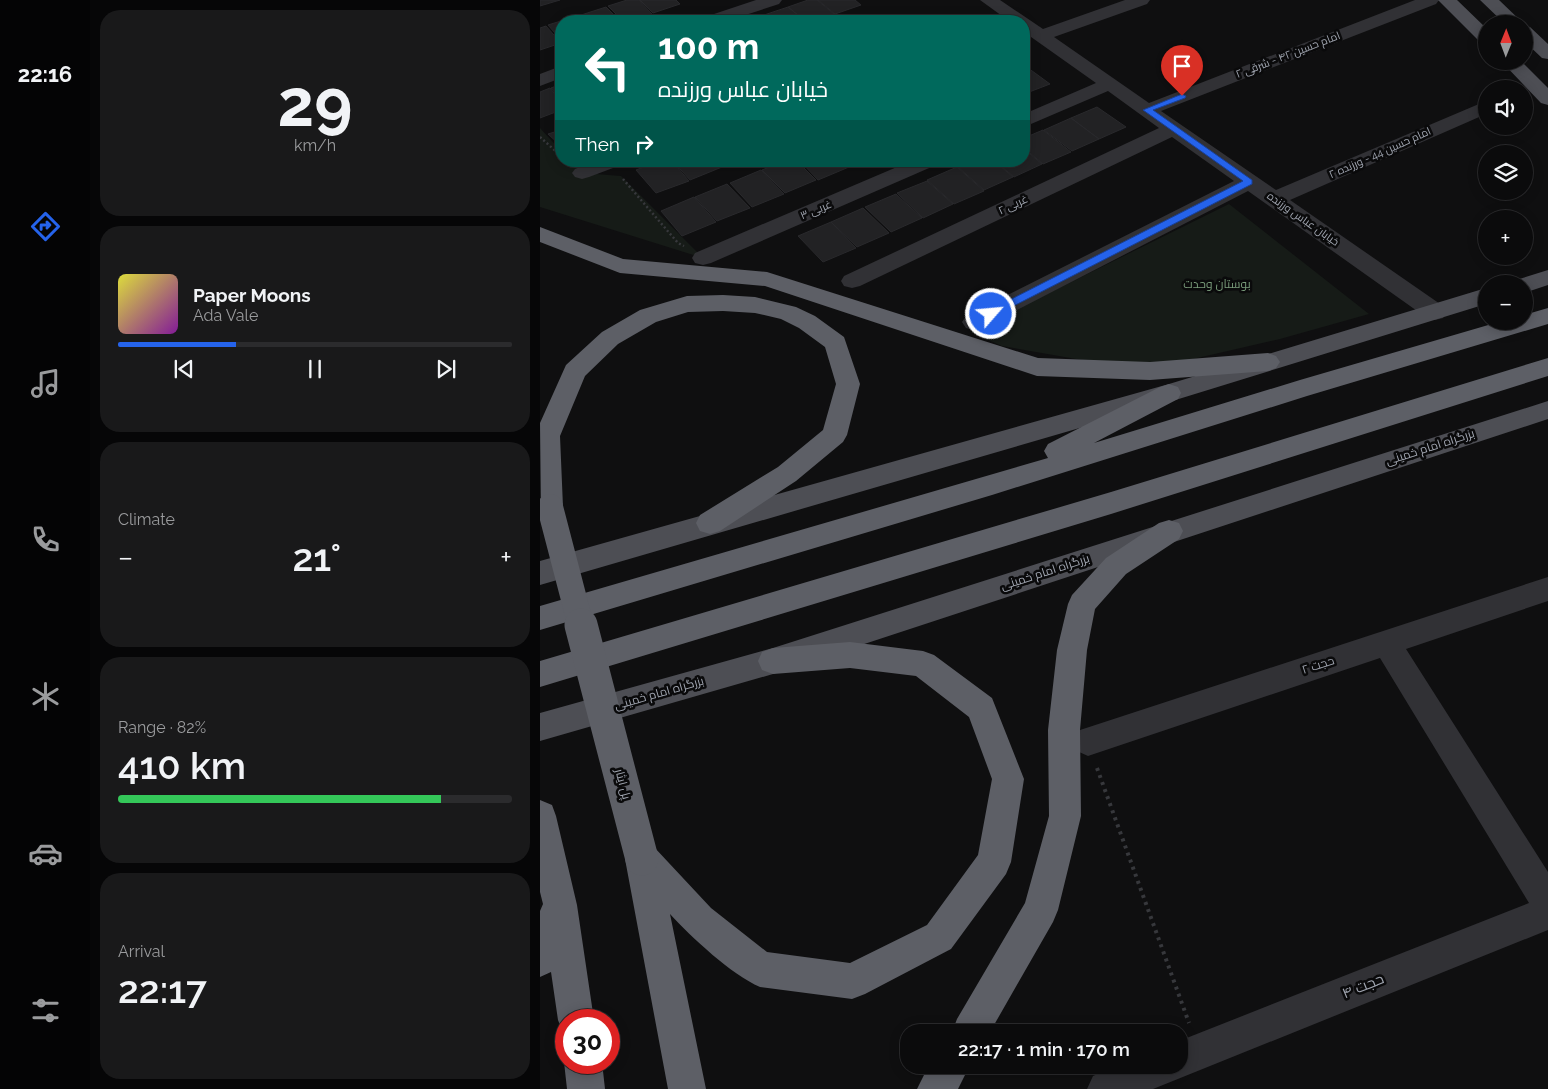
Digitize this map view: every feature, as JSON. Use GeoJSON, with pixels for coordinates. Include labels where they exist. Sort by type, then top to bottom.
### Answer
{"type":"FeatureCollection","features":[{"type":"Feature","properties":{"kind":"highway"},"geometry":{"type":"LineString","coordinates":[[540,234],[620,266],[767,279],[1037,367],[1150,371],[1268,362]]}},
{"type":"Feature","properties":{"kind":"highway","name":"پل ایثار"},"geometry":{"type":"LineString","coordinates":[[687,1089],[642,859],[545,496],[547,436],[575,370],[610,338],[648,316],[687,304],[723,303],[755,305],[788,312],[807,322],[836,343],[848,384],[834,434],[787,474],[710,523]]}},
{"type":"Feature","properties":{"kind":"highway"},"geometry":{"type":"LineString","coordinates":[[540,618],[992,485],[1300,388],[1548,316]]}},
{"type":"Feature","properties":{"kind":"highway"},"geometry":{"type":"LineString","coordinates":[[540,674],[1111,504],[1548,366]]}},
{"type":"Feature","properties":{"kind":"highway"},"geometry":{"type":"LineString","coordinates":[[992,485],[1168,393]]}},
{"type":"Feature","properties":{"kind":"highway"},"geometry":{"type":"LineString","coordinates":[[975,1024],[1041,910],[1065,816],[1064,730],[1072,650],[1082,604],[1116,566],[1169,531]]}},
{"type":"Feature","properties":{"kind":"highway"},"geometry":{"type":"LineString","coordinates":[[642,859],[699,920],[760,969],[852,980],[939,937],[994,862],[1008,779],[982,708],[923,664],[850,655],[773,661]]}},
{"type":"Feature","properties":{"kind":"highway"},"geometry":{"type":"LineString","coordinates":[[540,816],[560,905],[574,1009]]}},
{"type":"Feature","properties":{"kind":"highway"},"geometry":{"type":"LineString","coordinates":[[540,958],[560,905]]}},
{"type":"Feature","properties":{"kind":"highway"},"geometry":{"type":"LineString","coordinates":[[584,1074],[586,1089]]}},
{"type":"Feature","properties":{"kind":"highway"},"geometry":{"type":"LineString","coordinates":[[936,1089],[945,1074]]}},
{"type":"Feature","properties":{"kind":"main road"},"geometry":{"type":"LineString","coordinates":[[1447,0],[1478,30]]}},
{"type":"Feature","properties":{"kind":"main road"},"geometry":{"type":"LineString","coordinates":[[1490,0],[1506,15]]}},
{"type":"Feature","properties":{"kind":"main road"},"geometry":{"type":"LineString","coordinates":[[1533,40],[1548,54]]}},
{"type":"Feature","properties":{"kind":"main road"},"geometry":{"type":"LineString","coordinates":[[1519,70],[1548,99]]}},
{"type":"Feature","properties":{"kind":"main road"},"geometry":{"type":"LineString","coordinates":[[1533,282],[1548,277]]}},
{"type":"Feature","properties":{"kind":"main road"},"geometry":{"type":"LineString","coordinates":[[540,573],[1168,393],[1478,299]]}},
{"type":"Feature","properties":{"kind":"main road","name":"بزرگراه امام خمینی"},"geometry":{"type":"LineString","coordinates":[[540,727],[773,661],[1169,531],[1548,410]]}},
{"type":"Feature","properties":{"kind":"street"},"geometry":{"type":"LineString","coordinates":[[729,15],[773,0]]}},
{"type":"Feature","properties":{"kind":"street","name":"خیابان عباس ورزنده"},"geometry":{"type":"LineString","coordinates":[[989,0],[1011,15]]}},
{"type":"Feature","properties":{"kind":"street"},"geometry":{"type":"LineString","coordinates":[[1041,36],[1141,0]]}},
{"type":"Feature","properties":{"kind":"street","name":"امام حسین ۴۲ - شرقی ۲"},"geometry":{"type":"LineString","coordinates":[[1147,110],[1430,0]]}},
{"type":"Feature","properties":{"kind":"street","name":"خیابان عباس ورزنده"},"geometry":{"type":"LineString","coordinates":[[1030,28],[1435,312]]}},
{"type":"Feature","properties":{"kind":"street"},"geometry":{"type":"LineString","coordinates":[[540,80],[555,74]]}},
{"type":"Feature","properties":{"kind":"street"},"geometry":{"type":"LineString","coordinates":[[1030,117],[1109,84]]}},
{"type":"Feature","properties":{"kind":"street","name":"امام حسین 44 - ورزنده ۲"},"geometry":{"type":"LineString","coordinates":[[1274,199],[1478,110]]}},
{"type":"Feature","properties":{"kind":"street","name":"غربی ۲"},"geometry":{"type":"LineString","coordinates":[[852,281],[1173,129]]}},
{"type":"Feature","properties":{"kind":"street"},"geometry":{"type":"LineString","coordinates":[[582,173],[598,167]]}},
{"type":"Feature","properties":{"kind":"street","name":"غربی ۳"},"geometry":{"type":"LineString","coordinates":[[703,258],[915,167]]}},
{"type":"Feature","properties":{"kind":"street"},"geometry":{"type":"LineString","coordinates":[[974,322],[1249,182]]}},
{"type":"Feature","properties":{"kind":"street","name":"حجت ۲"},"geometry":{"type":"LineString","coordinates":[[1088,741],[1548,589]]}},
{"type":"Feature","properties":{"kind":"street"},"geometry":{"type":"LineString","coordinates":[[1386,642],[1548,903]]}},
{"type":"Feature","properties":{"kind":"street","name":"حجت ۴"},"geometry":{"type":"LineString","coordinates":[[1189,1056],[1548,913]]}},
{"type":"Feature","properties":{"kind":"street"},"geometry":{"type":"LineString","coordinates":[[1106,1089],[1144,1074]]}},
{"type":"Feature","properties":{"kind":"path"},"geometry":{"type":"LineString","coordinates":[[540,137],[555,151]]}},
{"type":"Feature","properties":{"kind":"path"},"geometry":{"type":"LineString","coordinates":[[1088,741],[1189,1056]]}},
{"type":"Feature","properties":{"kind":"green space"},"geometry":{"type":"Polygon","coordinates":[[[540,128],[555,144],[555,167],[577,167],[583,173],[621,176],[703,258],[540,207],[540,128]]]}},
{"type":"Feature","properties":{"kind":"green space","name":"بوستان وحدت"},"geometry":{"type":"Polygon","coordinates":[[[1229,204],[1369,314],[1280,339],[1180,362],[1099,363],[1002,346],[970,332],[1229,204]]]}},
{"type":"Feature","properties":{"kind":"building"},"geometry":{"type":"Polygon","coordinates":[[[540,0],[560,0],[540,6],[540,0]]]}},
{"type":"Feature","properties":{"kind":"building"},"geometry":{"type":"Polygon","coordinates":[[[627,0],[639,0],[652,14],[617,15],[608,6],[627,0]]]}},
{"type":"Feature","properties":{"kind":"building"},"geometry":{"type":"Polygon","coordinates":[[[640,0],[676,0],[680,4],[653,13],[640,0]]]}},
{"type":"Feature","properties":{"kind":"building"},"geometry":{"type":"Polygon","coordinates":[[[808,0],[817,0],[834,14],[798,15],[788,7],[808,0]]]}},
{"type":"Feature","properties":{"kind":"building"},"geometry":{"type":"Polygon","coordinates":[[[818,0],[855,0],[861,5],[835,14],[818,0]]]}},
{"type":"Feature","properties":{"kind":"building"},"geometry":{"type":"Polygon","coordinates":[[[606,7],[614,15],[581,15],[606,7]]]}},
{"type":"Feature","properties":{"kind":"building"},"geometry":{"type":"Polygon","coordinates":[[[788,7],[798,15],[764,15],[788,7]]]}},
{"type":"Feature","properties":{"kind":"building"},"geometry":{"type":"Polygon","coordinates":[[[555,23],[555,33],[548,25],[555,23]]]}},
{"type":"Feature","properties":{"kind":"building"},"geometry":{"type":"Polygon","coordinates":[[[546,26],[555,36],[555,45],[540,50],[540,28],[546,26]]]}},
{"type":"Feature","properties":{"kind":"building"},"geometry":{"type":"Polygon","coordinates":[[[1030,69],[1050,84],[1030,92],[1030,69]]]}},
{"type":"Feature","properties":{"kind":"building"},"geometry":{"type":"Polygon","coordinates":[[[550,88],[555,94],[555,112],[540,118],[540,92],[550,88]]]}},
{"type":"Feature","properties":{"kind":"building"},"geometry":{"type":"Polygon","coordinates":[[[1097,107],[1126,127],[1099,139],[1071,118],[1097,107]]]}},
{"type":"Feature","properties":{"kind":"building"},"geometry":{"type":"Polygon","coordinates":[[[1071,118],[1099,139],[1072,151],[1044,130],[1071,118]]]}},
{"type":"Feature","properties":{"kind":"building"},"geometry":{"type":"Polygon","coordinates":[[[1043,130],[1071,152],[1043,164],[1030,153],[1030,135],[1043,130]]]}},
{"type":"Feature","properties":{"kind":"building"},"geometry":{"type":"Polygon","coordinates":[[[555,132],[555,140],[548,134],[555,132]]]}},
{"type":"Feature","properties":{"kind":"building"},"geometry":{"type":"Polygon","coordinates":[[[1030,154],[1042,164],[1014,177],[1002,167],[1030,167],[1030,154]]]}},
{"type":"Feature","properties":{"kind":"building"},"geometry":{"type":"Polygon","coordinates":[[[644,167],[677,167],[689,181],[656,193],[636,170],[644,167]]]}},
{"type":"Feature","properties":{"kind":"building"},"geometry":{"type":"Polygon","coordinates":[[[678,167],[722,167],[690,180],[678,167]]]}},
{"type":"Feature","properties":{"kind":"building"},"geometry":{"type":"Polygon","coordinates":[[[769,167],[803,167],[816,180],[785,193],[762,170],[769,167]]]}},
{"type":"Feature","properties":{"kind":"building"},"geometry":{"type":"Polygon","coordinates":[[[806,167],[849,167],[818,180],[806,167]]]}},
{"type":"Feature","properties":{"kind":"building"},"geometry":{"type":"Polygon","coordinates":[[[957,167],[984,191],[954,204],[927,180],[957,167]]]}},
{"type":"Feature","properties":{"kind":"building"},"geometry":{"type":"Polygon","coordinates":[[[958,167],[1001,167],[1013,177],[984,190],[958,167]]]}},
{"type":"Feature","properties":{"kind":"building"},"geometry":{"type":"Polygon","coordinates":[[[761,170],[784,194],[752,207],[730,183],[761,170]]]}},
{"type":"Feature","properties":{"kind":"building"},"geometry":{"type":"Polygon","coordinates":[[[927,181],[953,204],[923,218],[897,193],[927,181]]]}},
{"type":"Feature","properties":{"kind":"building"},"geometry":{"type":"Polygon","coordinates":[[[727,184],[750,208],[717,221],[695,197],[727,184]]]}},
{"type":"Feature","properties":{"kind":"building"},"geometry":{"type":"Polygon","coordinates":[[[896,194],[922,218],[891,232],[865,207],[896,194]]]}},
{"type":"Feature","properties":{"kind":"building"},"geometry":{"type":"Polygon","coordinates":[[[694,197],[716,222],[682,236],[661,211],[694,197]]]}},
{"type":"Feature","properties":{"kind":"building"},"geometry":{"type":"Polygon","coordinates":[[[863,208],[889,233],[857,247],[831,222],[863,208]]]}},
{"type":"Feature","properties":{"kind":"building"},"geometry":{"type":"Polygon","coordinates":[[[831,222],[856,248],[823,262],[798,236],[831,222]]]}},
{"type":"Feature","properties":{"kind":"route"},"geometry":{"type":"LineString","coordinates":[[991,314],[1249,182],[1147,110],[1182,96]]}}]}
